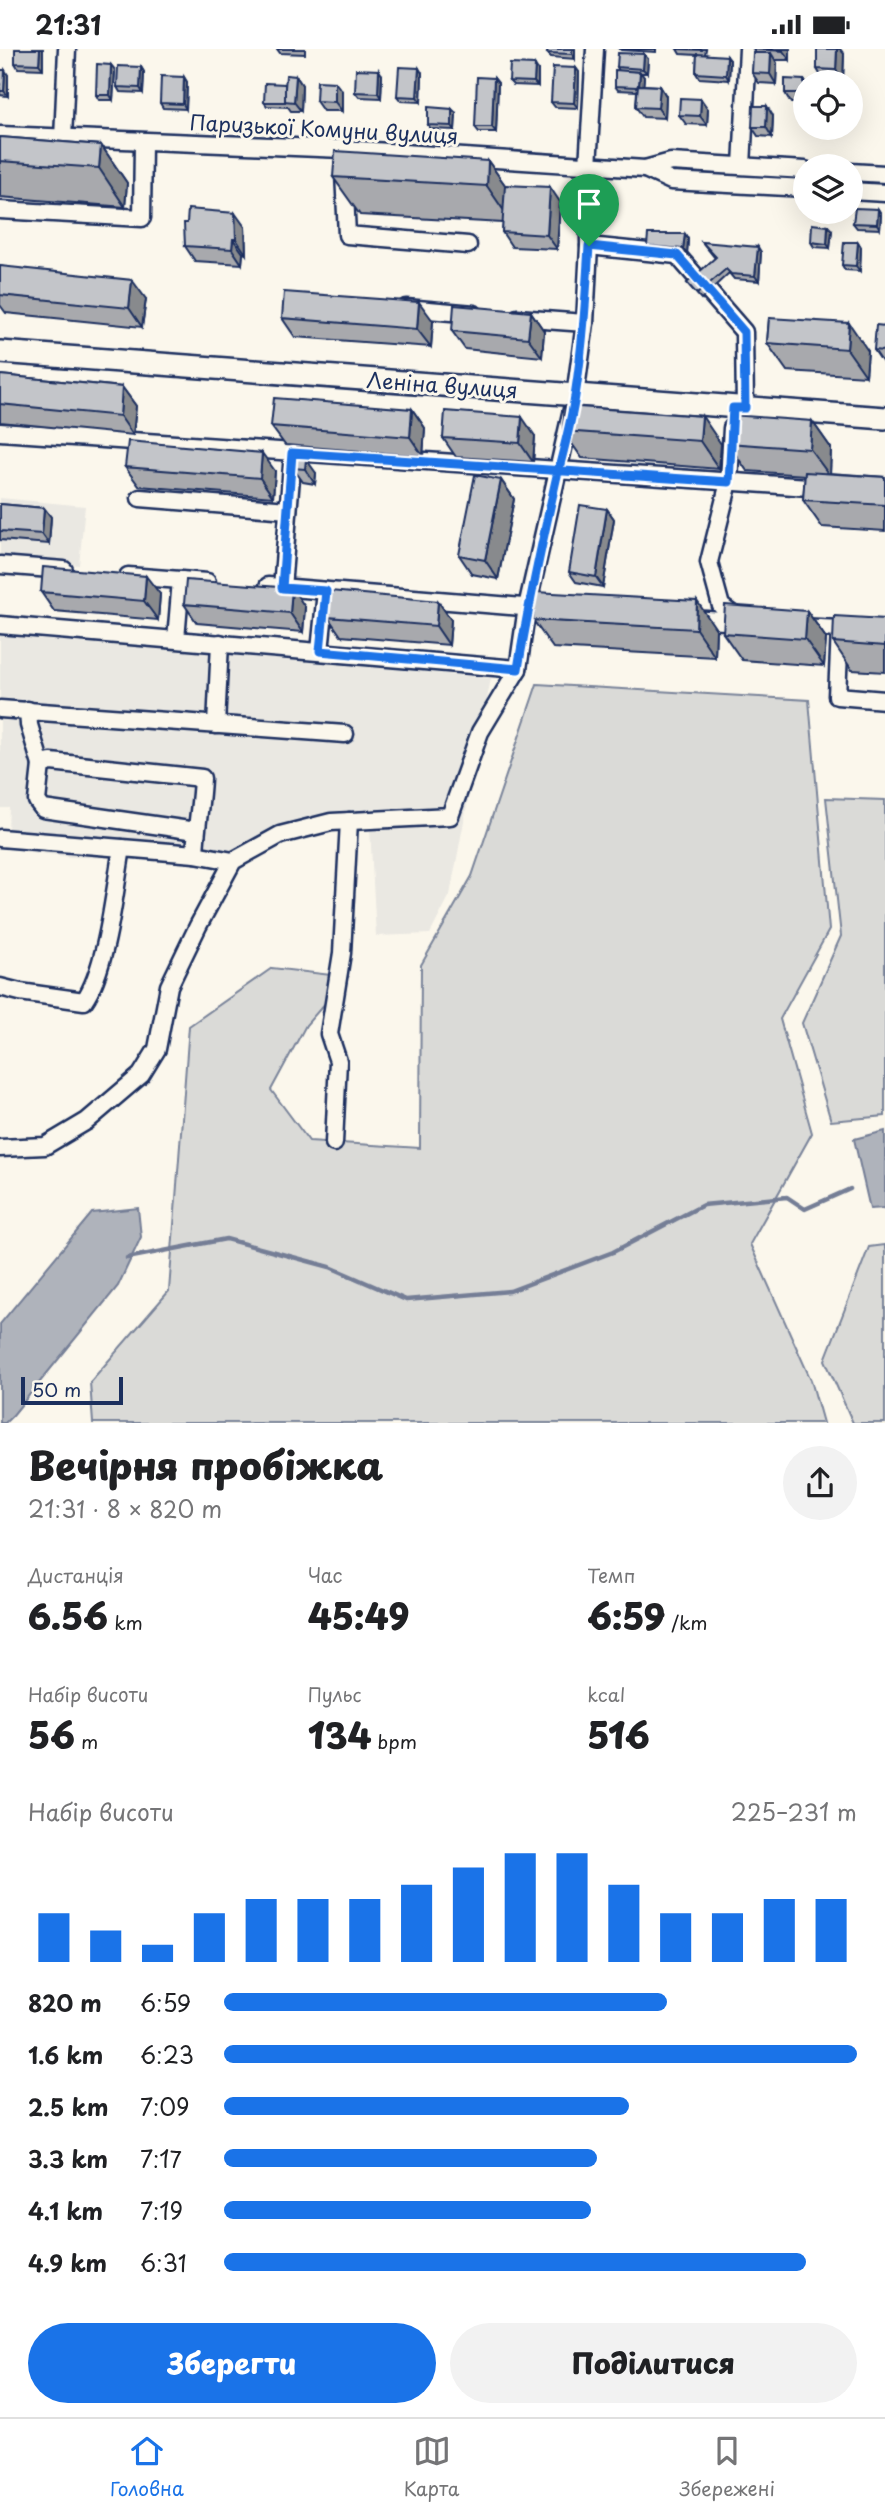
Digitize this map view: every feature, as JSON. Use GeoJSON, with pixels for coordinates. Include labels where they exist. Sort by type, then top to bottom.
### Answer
{"type":"FeatureCollection","features":[{"type":"Feature","properties":{"kind":"main road","name":"Леніна вулиця"},"geometry":{"type":"LineString","coordinates":[[0,352],[885,418]]}},
{"type":"Feature","properties":{"kind":"street"},"geometry":{"type":"LineString","coordinates":[[63,139],[67,49]]}},
{"type":"Feature","properties":{"kind":"street"},"geometry":{"type":"LineString","coordinates":[[0,1148],[46,1146],[87,1121],[141,1075],[157,1048],[169,986],[233,861],[281,835],[331,822],[450,816],[480,732],[518,669],[527,607],[575,396],[585,323],[589,246],[588,166],[595,49]]}},
{"type":"Feature","properties":{"kind":"street"},"geometry":{"type":"LineString","coordinates":[[742,166],[748,49]]}},
{"type":"Feature","properties":{"kind":"street","name":"Паризької Комуни вулиця"},"geometry":{"type":"LineString","coordinates":[[0,135],[342,149],[645,169],[671,162],[793,169]]}},
{"type":"Feature","properties":{"kind":"street"},"geometry":{"type":"LineString","coordinates":[[0,210],[142,218],[143,142]]}},
{"type":"Feature","properties":{"kind":"street"},"geometry":{"type":"LineString","coordinates":[[342,149],[347,235],[468,245]]}},
{"type":"Feature","properties":{"kind":"street","name":"Паризької Комуни вулиця"},"geometry":{"type":"LineString","coordinates":[[645,169],[671,181],[793,187]]}},
{"type":"Feature","properties":{"kind":"street"},"geometry":{"type":"LineString","coordinates":[[863,173],[885,174]]}},
{"type":"Feature","properties":{"kind":"street"},"geometry":{"type":"LineString","coordinates":[[863,192],[885,193]]}},
{"type":"Feature","properties":{"kind":"street"},"geometry":{"type":"LineString","coordinates":[[589,246],[677,255],[744,332],[739,408],[729,482],[709,562],[721,606],[750,623],[676,618]]}},
{"type":"Feature","properties":{"kind":"street"},"geometry":{"type":"LineString","coordinates":[[393,307],[585,323]]}},
{"type":"Feature","properties":{"kind":"street"},"geometry":{"type":"LineString","coordinates":[[0,432],[833,489]]}},
{"type":"Feature","properties":{"kind":"street"},"geometry":{"type":"LineString","coordinates":[[282,588],[292,453]]}},
{"type":"Feature","properties":{"kind":"street"},"geometry":{"type":"LineString","coordinates":[[140,498],[288,510]]}},
{"type":"Feature","properties":{"kind":"street"},"geometry":{"type":"LineString","coordinates":[[0,565],[80,572]]}},
{"type":"Feature","properties":{"kind":"street"},"geometry":{"type":"LineString","coordinates":[[106,574],[219,583]]}},
{"type":"Feature","properties":{"kind":"street"},"geometry":{"type":"LineString","coordinates":[[176,639],[181,580]]}},
{"type":"Feature","properties":{"kind":"street"},"geometry":{"type":"LineString","coordinates":[[257,586],[551,609]]}},
{"type":"Feature","properties":{"kind":"street"},"geometry":{"type":"LineString","coordinates":[[320,651],[326,591]]}},
{"type":"Feature","properties":{"kind":"street"},"geometry":{"type":"LineString","coordinates":[[0,625],[518,669]]}},
{"type":"Feature","properties":{"kind":"street"},"geometry":{"type":"LineString","coordinates":[[785,625],[841,629],[837,696],[885,700]]}},
{"type":"Feature","properties":{"kind":"street"},"geometry":{"type":"LineString","coordinates":[[216,725],[220,643]]}},
{"type":"Feature","properties":{"kind":"street"},"geometry":{"type":"LineString","coordinates":[[0,709],[345,734]]}},
{"type":"Feature","properties":{"kind":"street"},"geometry":{"type":"LineString","coordinates":[[28,711],[29,725],[41,765],[37,801],[43,809],[196,831]]}},
{"type":"Feature","properties":{"kind":"street"},"geometry":{"type":"LineString","coordinates":[[41,765],[51,762],[202,778],[194,854]]}},
{"type":"Feature","properties":{"kind":"street"},"geometry":{"type":"LineString","coordinates":[[334,1143],[338,1061],[329,1034],[342,953],[349,821]]}},
{"type":"Feature","properties":{"kind":"street"},"geometry":{"type":"LineString","coordinates":[[0,838],[194,854],[233,861]]}},
{"type":"Feature","properties":{"kind":"street"},"geometry":{"type":"LineString","coordinates":[[0,987],[85,1001],[93,989],[122,848]]}},
{"type":"Feature","properties":{"kind":"shaded area"},"geometry":{"type":"Polygon","coordinates":[[[0,498],[85,506],[79,565],[0,557],[0,498]]]}},
{"type":"Feature","properties":{"kind":"shaded area"},"geometry":{"type":"Polygon","coordinates":[[[0,633],[491,678],[450,895],[430,934],[376,936],[370,828],[315,835],[265,849],[240,861],[71,857],[7,849],[9,808],[0,808],[0,633]]]}},
{"type":"Feature","properties":{"kind":"shaded area"},"geometry":{"type":"Polygon","coordinates":[[[537,684],[809,700],[829,930],[780,1019],[812,1133],[750,1244],[811,1380],[823,1423],[93,1423],[90,1382],[169,1291],[189,1026],[272,968],[348,977],[306,1025],[271,1090],[309,1141],[420,1148],[421,965],[472,876],[537,684]]]}},
{"type":"Feature","properties":{"kind":"shaded area"},"geometry":{"type":"Polygon","coordinates":[[[826,798],[885,800],[885,1116],[831,1121],[802,1023],[841,936],[826,798]]]}},
{"type":"Feature","properties":{"kind":"shaded area"},"geometry":{"type":"Polygon","coordinates":[[[885,1131],[885,1208],[870,1209],[854,1139],[885,1131]]]}},
{"type":"Feature","properties":{"kind":"shaded area"},"geometry":{"type":"Polygon","coordinates":[[[138,1208],[141,1237],[118,1286],[13,1415],[5,1423],[0,1423],[0,1324],[92,1213],[138,1208]]]}},
{"type":"Feature","properties":{"kind":"shaded area"},"geometry":{"type":"Polygon","coordinates":[[[885,1245],[885,1423],[853,1423],[825,1360],[869,1247],[885,1245]]]}},
{"type":"Feature","properties":{"kind":"building"},"geometry":{"type":"Polygon","coordinates":[[[15,49],[40,49],[39,64],[15,63],[15,49]]]}},
{"type":"Feature","properties":{"kind":"building"},"geometry":{"type":"Polygon","coordinates":[[[548,49],[572,49],[572,54],[547,53],[548,49]]]}},
{"type":"Feature","properties":{"kind":"building"},"geometry":{"type":"Polygon","coordinates":[[[817,49],[837,49],[836,70],[817,69],[817,49]]]}},
{"type":"Feature","properties":{"kind":"building"},"geometry":{"type":"Polygon","coordinates":[[[618,53],[644,54],[643,69],[617,67],[618,53]]]}},
{"type":"Feature","properties":{"kind":"building"},"geometry":{"type":"Polygon","coordinates":[[[753,53],[771,53],[770,74],[752,73],[753,53]]]}},
{"type":"Feature","properties":{"kind":"building"},"geometry":{"type":"Polygon","coordinates":[[[697,54],[727,56],[726,75],[696,73],[697,54]]]}},
{"type":"Feature","properties":{"kind":"building"},"geometry":{"type":"Polygon","coordinates":[[[97,64],[111,65],[110,95],[96,95],[97,64]]]}},
{"type":"Feature","properties":{"kind":"building"},"geometry":{"type":"Polygon","coordinates":[[[510,64],[535,65],[534,82],[509,81],[510,64]]]}},
{"type":"Feature","properties":{"kind":"building"},"geometry":{"type":"Polygon","coordinates":[[[118,66],[141,67],[140,88],[117,87],[118,66]]]}},
{"type":"Feature","properties":{"kind":"building"},"geometry":{"type":"Polygon","coordinates":[[[399,67],[419,68],[417,97],[397,96],[399,67]]]}},
{"type":"Feature","properties":{"kind":"building"},"geometry":{"type":"Polygon","coordinates":[[[553,67],[576,68],[574,103],[551,102],[553,67]]]}},
{"type":"Feature","properties":{"kind":"building"},"geometry":{"type":"Polygon","coordinates":[[[356,69],[379,70],[378,93],[355,92],[356,69]]]}},
{"type":"Feature","properties":{"kind":"building"},"geometry":{"type":"Polygon","coordinates":[[[0,70],[5,70],[4,91],[0,91],[0,70]]]}},
{"type":"Feature","properties":{"kind":"building"},"geometry":{"type":"Polygon","coordinates":[[[615,70],[640,72],[639,85],[615,86],[615,70]]]}},
{"type":"Feature","properties":{"kind":"building"},"geometry":{"type":"Polygon","coordinates":[[[286,75],[296,76],[294,102],[284,101],[286,75]]]}},
{"type":"Feature","properties":{"kind":"building"},"geometry":{"type":"Polygon","coordinates":[[[161,76],[184,77],[183,104],[160,103],[161,76]]]}},
{"type":"Feature","properties":{"kind":"building"},"geometry":{"type":"Polygon","coordinates":[[[477,77],[494,78],[492,127],[475,127],[477,77]]]}},
{"type":"Feature","properties":{"kind":"building"},"geometry":{"type":"Polygon","coordinates":[[[785,79],[793,79],[793,93],[785,93],[785,79]]]}},
{"type":"Feature","properties":{"kind":"building"},"geometry":{"type":"Polygon","coordinates":[[[317,81],[335,82],[335,102],[316,101],[317,81]]]}},
{"type":"Feature","properties":{"kind":"building"},"geometry":{"type":"Polygon","coordinates":[[[265,83],[285,84],[285,102],[264,102],[265,83]]]}},
{"type":"Feature","properties":{"kind":"building"},"geometry":{"type":"Polygon","coordinates":[[[638,85],[660,86],[658,108],[636,107],[638,85]]]}},
{"type":"Feature","properties":{"kind":"building"},"geometry":{"type":"Polygon","coordinates":[[[680,98],[701,99],[700,116],[679,115],[680,98]]]}},
{"type":"Feature","properties":{"kind":"building"},"geometry":{"type":"Polygon","coordinates":[[[753,106],[767,106],[766,127],[752,127],[753,106]]]}},
{"type":"Feature","properties":{"kind":"building"},"geometry":{"type":"Polygon","coordinates":[[[428,107],[452,109],[452,126],[428,125],[428,107]]]}},
{"type":"Feature","properties":{"kind":"building"},"geometry":{"type":"Polygon","coordinates":[[[0,137],[101,145],[99,168],[0,161],[0,137]]]}},
{"type":"Feature","properties":{"kind":"building"},"geometry":{"type":"Polygon","coordinates":[[[335,151],[488,161],[487,186],[333,177],[335,151]]]}},
{"type":"Feature","properties":{"kind":"building"},"geometry":{"type":"Polygon","coordinates":[[[505,185],[550,187],[547,235],[502,232],[505,185]]]}},
{"type":"Feature","properties":{"kind":"building"},"geometry":{"type":"Polygon","coordinates":[[[863,208],[878,209],[877,224],[863,223],[863,208]]]}},
{"type":"Feature","properties":{"kind":"building"},"geometry":{"type":"Polygon","coordinates":[[[188,209],[235,213],[236,239],[233,239],[232,249],[185,246],[184,223],[187,223],[188,209]]]}},
{"type":"Feature","properties":{"kind":"building"},"geometry":{"type":"Polygon","coordinates":[[[812,224],[828,226],[827,244],[811,242],[812,224]]]}},
{"type":"Feature","properties":{"kind":"building"},"geometry":{"type":"Polygon","coordinates":[[[648,234],[685,234],[683,249],[647,246],[648,234]]]}},
{"type":"Feature","properties":{"kind":"building"},"geometry":{"type":"Polygon","coordinates":[[[702,242],[758,247],[755,276],[731,274],[726,269],[697,294],[687,283],[716,257],[702,242]]]}},
{"type":"Feature","properties":{"kind":"building"},"geometry":{"type":"Polygon","coordinates":[[[844,242],[858,242],[856,266],[842,265],[844,242]]]}},
{"type":"Feature","properties":{"kind":"building"},"geometry":{"type":"Polygon","coordinates":[[[0,266],[132,280],[129,308],[0,295],[0,266]]]}},
{"type":"Feature","properties":{"kind":"building"},"geometry":{"type":"Polygon","coordinates":[[[284,292],[419,302],[417,329],[282,318],[284,292]]]}},
{"type":"Feature","properties":{"kind":"building"},"geometry":{"type":"Polygon","coordinates":[[[454,305],[531,312],[528,338],[452,331],[454,305]]]}},
{"type":"Feature","properties":{"kind":"building"},"geometry":{"type":"Polygon","coordinates":[[[769,318],[849,323],[847,349],[767,343],[769,318]]]}},
{"type":"Feature","properties":{"kind":"building"},"geometry":{"type":"Polygon","coordinates":[[[876,325],[885,326],[885,351],[874,350],[876,325]]]}},
{"type":"Feature","properties":{"kind":"building"},"geometry":{"type":"Polygon","coordinates":[[[0,375],[122,387],[120,416],[0,404],[0,375]]]}},
{"type":"Feature","properties":{"kind":"building"},"geometry":{"type":"Polygon","coordinates":[[[274,398],[412,409],[410,437],[271,426],[274,398]]]}},
{"type":"Feature","properties":{"kind":"building"},"geometry":{"type":"Polygon","coordinates":[[[565,406],[702,416],[700,441],[563,431],[565,406]]]}},
{"type":"Feature","properties":{"kind":"building"},"geometry":{"type":"Polygon","coordinates":[[[445,411],[522,417],[520,443],[443,438],[445,411]]]}},
{"type":"Feature","properties":{"kind":"building"},"geometry":{"type":"Polygon","coordinates":[[[730,415],[812,421],[810,449],[728,443],[730,415]]]}},
{"type":"Feature","properties":{"kind":"building"},"geometry":{"type":"Polygon","coordinates":[[[128,441],[262,453],[260,478],[125,467],[128,441]]]}},
{"type":"Feature","properties":{"kind":"building"},"geometry":{"type":"Polygon","coordinates":[[[294,457],[306,459],[305,469],[293,468],[294,457]]]}},
{"type":"Feature","properties":{"kind":"building"},"geometry":{"type":"Polygon","coordinates":[[[805,472],[885,477],[885,505],[803,500],[805,472]]]}},
{"type":"Feature","properties":{"kind":"building"},"geometry":{"type":"Polygon","coordinates":[[[475,475],[501,480],[485,560],[459,555],[475,475]]]}},
{"type":"Feature","properties":{"kind":"building"},"geometry":{"type":"Polygon","coordinates":[[[0,504],[44,508],[42,534],[0,531],[0,504]]]}},
{"type":"Feature","properties":{"kind":"building"},"geometry":{"type":"Polygon","coordinates":[[[580,505],[607,509],[596,577],[569,572],[580,505]]]}},
{"type":"Feature","properties":{"kind":"building"},"geometry":{"type":"Polygon","coordinates":[[[43,567],[146,576],[144,601],[41,592],[43,567]]]}},
{"type":"Feature","properties":{"kind":"building"},"geometry":{"type":"Polygon","coordinates":[[[186,580],[292,588],[290,613],[184,604],[186,580]]]}},
{"type":"Feature","properties":{"kind":"building"},"geometry":{"type":"Polygon","coordinates":[[[330,591],[438,601],[436,626],[328,617],[330,591]]]}},
{"type":"Feature","properties":{"kind":"building"},"geometry":{"type":"Polygon","coordinates":[[[535,592],[697,601],[696,629],[533,620],[535,592]]]}},
{"type":"Feature","properties":{"kind":"building"},"geometry":{"type":"Polygon","coordinates":[[[725,605],[807,611],[805,639],[723,633],[725,605]]]}},
{"type":"Feature","properties":{"kind":"building"},"geometry":{"type":"Polygon","coordinates":[[[834,616],[885,619],[885,646],[833,642],[834,616]]]}},
{"type":"Feature","properties":{"kind":"waterway"},"geometry":{"type":"LineString","coordinates":[[127,1258],[226,1239],[330,1267],[406,1300],[510,1291],[613,1252],[703,1205],[787,1197],[805,1209],[850,1189]]}},
{"type":"Feature","properties":{"kind":"route"},"geometry":{"type":"LineString","coordinates":[[589,246],[585,323],[575,396],[572,409],[558,472],[543,539],[527,607],[518,669],[320,651],[326,591],[282,588],[292,453],[558,472],[729,482],[733,408],[745,408],[744,332],[677,255],[589,246]]}}]}
